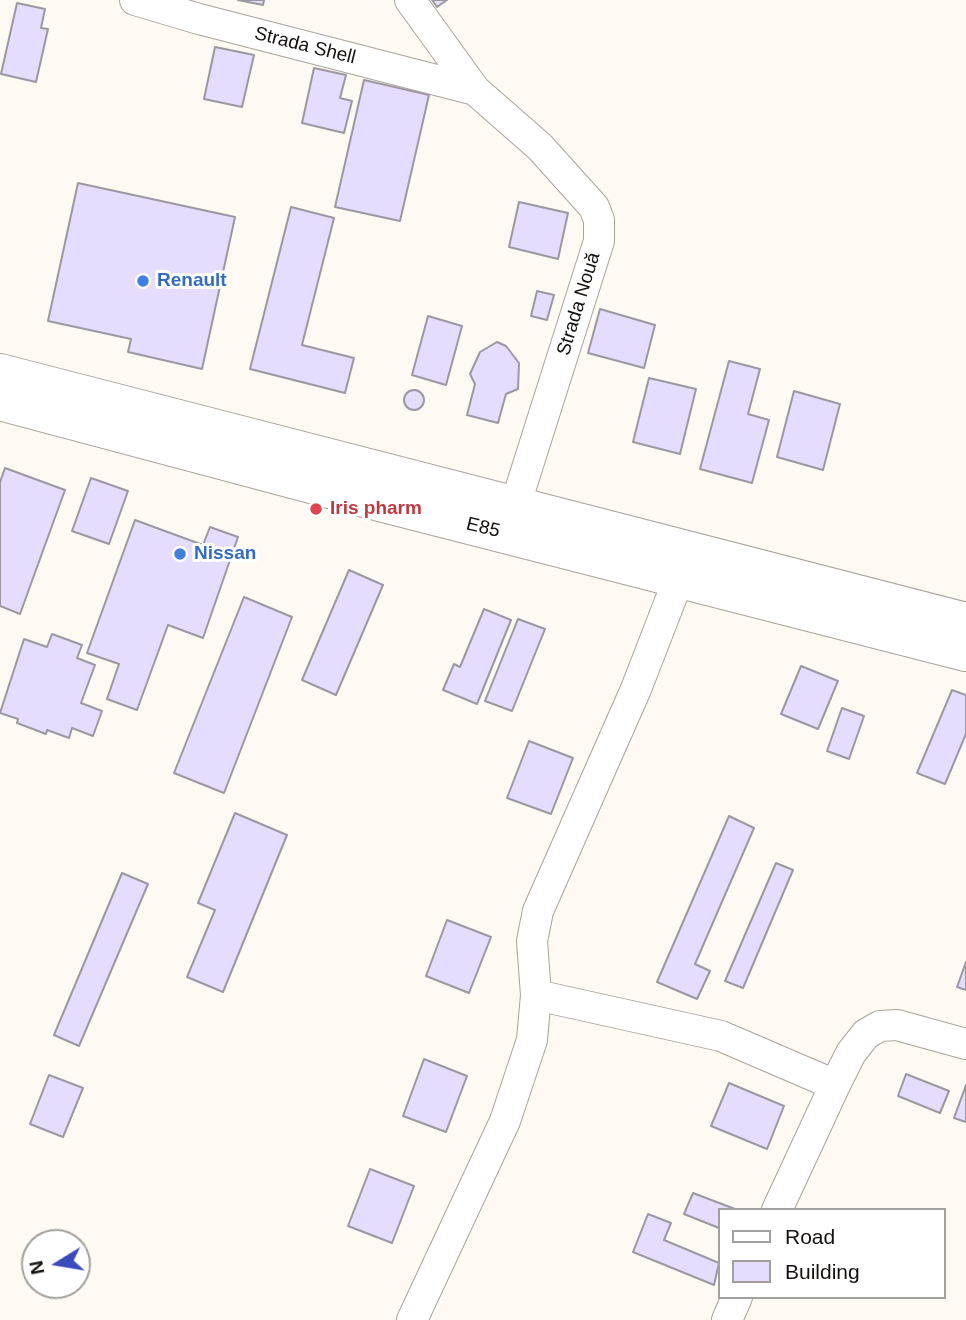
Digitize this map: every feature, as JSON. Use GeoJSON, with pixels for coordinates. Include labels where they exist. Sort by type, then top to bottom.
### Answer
{"type":"FeatureCollection","features":[{"type":"Feature","properties":{"kind":"main road","name":"E85"},"geometry":{"type":"LineString","coordinates":[[0,373],[966,622]]}},
{"type":"Feature","properties":{"kind":"main road","name":"E85"},"geometry":{"type":"LineString","coordinates":[[0,401],[966,652]]}},
{"type":"Feature","properties":{"kind":"street","name":"Strada Shell"},"geometry":{"type":"LineString","coordinates":[[135,0],[475,90]]}},
{"type":"Feature","properties":{"kind":"street","name":"Strada Nouă"},"geometry":{"type":"LineString","coordinates":[[410,0],[475,90],[540,147],[594,206],[599,220],[599,241],[515,506]]}},
{"type":"Feature","properties":{"kind":"street"},"geometry":{"type":"LineString","coordinates":[[412,1320],[505,1121],[532,1040],[536,995],[531,942],[538,911],[636,689],[679,578]]}},
{"type":"Feature","properties":{"kind":"street"},"geometry":{"type":"LineString","coordinates":[[536,995],[721,1036],[835,1084]]}},
{"type":"Feature","properties":{"kind":"street"},"geometry":{"type":"LineString","coordinates":[[778,1208],[835,1084],[851,1053],[866,1034],[880,1026],[897,1025],[966,1044]]}},
{"type":"Feature","properties":{"kind":"street"},"geometry":{"type":"LineString","coordinates":[[727,1320],[736,1299]]}},
{"type":"Feature","properties":{"kind":"building"},"geometry":{"type":"Polygon","coordinates":[[[238,0],[264,0],[263,5],[238,0]]]}},
{"type":"Feature","properties":{"kind":"building"},"geometry":{"type":"Polygon","coordinates":[[[432,0],[447,0],[437,7],[432,0]]]}},
{"type":"Feature","properties":{"kind":"building"},"geometry":{"type":"Polygon","coordinates":[[[17,3],[45,9],[41,28],[48,29],[36,82],[1,74],[17,3]]]}},
{"type":"Feature","properties":{"kind":"building"},"geometry":{"type":"Polygon","coordinates":[[[215,47],[254,55],[242,107],[204,99],[215,47]]]}},
{"type":"Feature","properties":{"kind":"building"},"geometry":{"type":"Polygon","coordinates":[[[314,68],[346,75],[340,98],[352,101],[344,133],[302,123],[314,68]]]}},
{"type":"Feature","properties":{"kind":"building"},"geometry":{"type":"Polygon","coordinates":[[[364,80],[429,95],[400,221],[335,207],[364,80]]]}},
{"type":"Feature","properties":{"kind":"building"},"geometry":{"type":"Polygon","coordinates":[[[78,183],[235,217],[202,369],[128,352],[131,339],[48,321],[78,183]]]}},
{"type":"Feature","properties":{"kind":"building"},"geometry":{"type":"Polygon","coordinates":[[[519,202],[568,213],[558,259],[509,247],[519,202]]]}},
{"type":"Feature","properties":{"kind":"building"},"geometry":{"type":"Polygon","coordinates":[[[291,207],[334,218],[302,345],[354,358],[345,393],[250,369],[291,207]]]}},
{"type":"Feature","properties":{"kind":"building"},"geometry":{"type":"Polygon","coordinates":[[[537,291],[554,295],[547,320],[531,316],[537,291]]]}},
{"type":"Feature","properties":{"kind":"building"},"geometry":{"type":"Polygon","coordinates":[[[600,309],[655,325],[644,368],[588,353],[600,309]]]}},
{"type":"Feature","properties":{"kind":"building"},"geometry":{"type":"Polygon","coordinates":[[[428,316],[462,326],[446,385],[412,375],[428,316]]]}},
{"type":"Feature","properties":{"kind":"building"},"geometry":{"type":"Polygon","coordinates":[[[497,342],[506,346],[519,363],[518,389],[506,394],[498,423],[467,415],[475,384],[470,374],[480,352],[497,342]]]}},
{"type":"Feature","properties":{"kind":"building"},"geometry":{"type":"Polygon","coordinates":[[[729,361],[760,369],[748,414],[769,420],[752,483],[700,469],[729,361]]]}},
{"type":"Feature","properties":{"kind":"building"},"geometry":{"type":"Polygon","coordinates":[[[649,378],[696,389],[680,454],[633,442],[649,378]]]}},
{"type":"Feature","properties":{"kind":"building"},"geometry":{"type":"Polygon","coordinates":[[[414,390],[421,393],[424,400],[421,407],[414,410],[407,407],[404,400],[407,393],[414,390]]]}},
{"type":"Feature","properties":{"kind":"building"},"geometry":{"type":"Polygon","coordinates":[[[794,391],[840,404],[823,470],[777,457],[794,391]]]}},
{"type":"Feature","properties":{"kind":"building"},"geometry":{"type":"Polygon","coordinates":[[[5,468],[65,490],[20,614],[0,606],[0,482],[5,468]]]}},
{"type":"Feature","properties":{"kind":"building"},"geometry":{"type":"Polygon","coordinates":[[[91,478],[128,491],[109,544],[72,531],[91,478]]]}},
{"type":"Feature","properties":{"kind":"building"},"geometry":{"type":"Polygon","coordinates":[[[135,520],[203,545],[210,527],[238,537],[203,638],[168,625],[137,710],[107,699],[119,664],[87,653],[135,520]]]}},
{"type":"Feature","properties":{"kind":"building"},"geometry":{"type":"Polygon","coordinates":[[[349,570],[383,585],[336,695],[302,680],[349,570]]]}},
{"type":"Feature","properties":{"kind":"building"},"geometry":{"type":"Polygon","coordinates":[[[244,597],[292,617],[224,793],[174,773],[244,597]]]}},
{"type":"Feature","properties":{"kind":"building"},"geometry":{"type":"Polygon","coordinates":[[[484,609],[511,620],[477,704],[443,690],[454,664],[460,667],[484,609]]]}},
{"type":"Feature","properties":{"kind":"building"},"geometry":{"type":"Polygon","coordinates":[[[518,619],[545,629],[512,711],[485,701],[518,619]]]}},
{"type":"Feature","properties":{"kind":"building"},"geometry":{"type":"Polygon","coordinates":[[[52,634],[82,645],[77,658],[95,665],[81,703],[102,711],[93,736],[72,728],[69,738],[47,730],[46,734],[0,713],[24,639],[47,647],[52,634]]]}},
{"type":"Feature","properties":{"kind":"building"},"geometry":{"type":"Polygon","coordinates":[[[801,666],[838,681],[818,729],[781,714],[801,666]]]}},
{"type":"Feature","properties":{"kind":"building"},"geometry":{"type":"Polygon","coordinates":[[[952,690],[966,695],[966,734],[945,784],[917,773],[952,690]]]}},
{"type":"Feature","properties":{"kind":"building"},"geometry":{"type":"Polygon","coordinates":[[[842,708],[864,716],[849,759],[827,751],[842,708]]]}},
{"type":"Feature","properties":{"kind":"building"},"geometry":{"type":"Polygon","coordinates":[[[529,741],[573,758],[551,814],[507,798],[529,741]]]}},
{"type":"Feature","properties":{"kind":"building"},"geometry":{"type":"Polygon","coordinates":[[[235,813],[287,835],[223,992],[187,977],[215,910],[198,903],[235,813]]]}},
{"type":"Feature","properties":{"kind":"building"},"geometry":{"type":"Polygon","coordinates":[[[729,816],[754,828],[695,964],[710,971],[697,999],[657,982],[729,816]]]}},
{"type":"Feature","properties":{"kind":"building"},"geometry":{"type":"Polygon","coordinates":[[[776,863],[793,870],[743,988],[725,981],[776,863]]]}},
{"type":"Feature","properties":{"kind":"building"},"geometry":{"type":"Polygon","coordinates":[[[122,873],[148,884],[79,1046],[54,1035],[122,873]]]}},
{"type":"Feature","properties":{"kind":"building"},"geometry":{"type":"Polygon","coordinates":[[[447,920],[491,937],[469,993],[426,976],[447,920]]]}},
{"type":"Feature","properties":{"kind":"building"},"geometry":{"type":"Polygon","coordinates":[[[966,962],[966,990],[957,987],[966,962]]]}},
{"type":"Feature","properties":{"kind":"building"},"geometry":{"type":"Polygon","coordinates":[[[424,1059],[467,1076],[446,1132],[403,1116],[424,1059]]]}},
{"type":"Feature","properties":{"kind":"building"},"geometry":{"type":"Polygon","coordinates":[[[906,1074],[949,1091],[940,1113],[898,1096],[906,1074]]]}},
{"type":"Feature","properties":{"kind":"building"},"geometry":{"type":"Polygon","coordinates":[[[49,1075],[83,1088],[63,1137],[30,1124],[49,1075]]]}},
{"type":"Feature","properties":{"kind":"building"},"geometry":{"type":"Polygon","coordinates":[[[729,1083],[784,1106],[767,1149],[711,1126],[729,1083]]]}},
{"type":"Feature","properties":{"kind":"building"},"geometry":{"type":"Polygon","coordinates":[[[966,1085],[966,1122],[954,1118],[966,1085]]]}},
{"type":"Feature","properties":{"kind":"building"},"geometry":{"type":"Polygon","coordinates":[[[370,1169],[414,1186],[392,1243],[348,1226],[370,1169]]]}},
{"type":"Feature","properties":{"kind":"building"},"geometry":{"type":"Polygon","coordinates":[[[693,1193],[732,1208],[718,1208],[718,1228],[684,1214],[693,1193]]]}},
{"type":"Feature","properties":{"kind":"building"},"geometry":{"type":"Polygon","coordinates":[[[648,1214],[671,1223],[664,1240],[718,1263],[714,1285],[633,1252],[648,1214]]]}},
{"type":"Feature","properties":{"kind":"place","name":"Renault"},"geometry":{"type":"Point","coordinates":[143,281]}},
{"type":"Feature","properties":{"kind":"place","name":"Iris pharm"},"geometry":{"type":"Point","coordinates":[316,509]}},
{"type":"Feature","properties":{"kind":"place","name":"Nissan"},"geometry":{"type":"Point","coordinates":[180,554]}}]}
